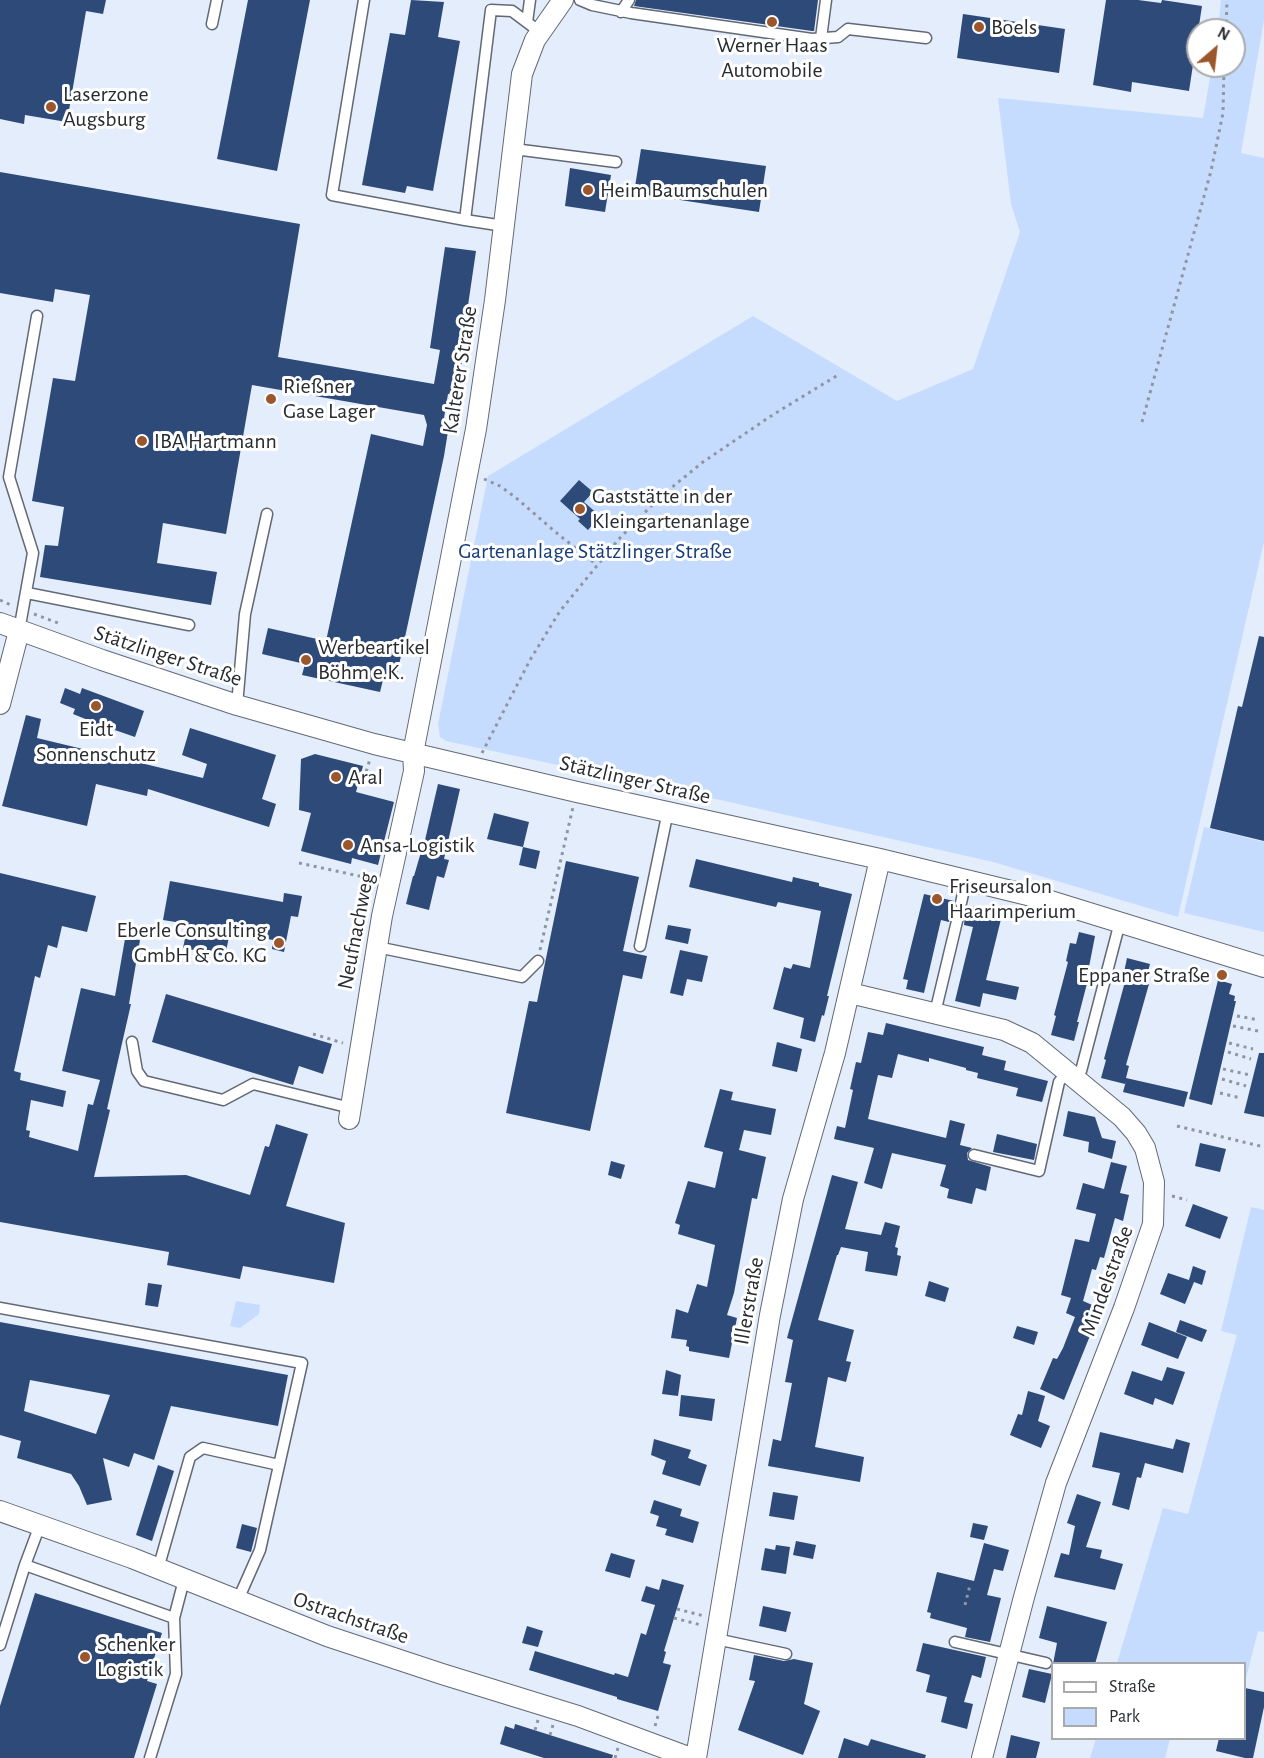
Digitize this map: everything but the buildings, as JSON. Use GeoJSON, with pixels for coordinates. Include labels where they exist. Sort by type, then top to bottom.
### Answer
{"type":"FeatureCollection","features":[{"type":"Feature","properties":{"kind":"street","name":"Kalterer Straße"},"geometry":{"type":"LineString","coordinates":[[413,753],[478,417],[522,74],[534,27],[563,0]]}},
{"type":"Feature","properties":{"kind":"street","name":"Stätzlinger Straße"},"geometry":{"type":"LineString","coordinates":[[0,623],[237,705],[374,744],[413,753],[480,760],[577,792],[880,859],[1044,899],[1264,967]]}},
{"type":"Feature","properties":{"kind":"street"},"geometry":{"type":"LineString","coordinates":[[0,704],[4,675],[20,631]]}},
{"type":"Feature","properties":{"kind":"street","name":"Neufnachweg"},"geometry":{"type":"LineString","coordinates":[[350,1114],[377,947],[414,771],[413,753]]}},
{"type":"Feature","properties":{"kind":"street","name":"Illerstraße"},"geometry":{"type":"LineString","coordinates":[[696,1758],[769,1324],[793,1199],[835,1053],[880,859]]}},
{"type":"Feature","properties":{"kind":"street","name":"Mindelstraße"},"geometry":{"type":"LineString","coordinates":[[850,993],[1020,1035],[1032,1042],[1122,1117],[1136,1133],[1145,1148],[1154,1182],[1153,1224],[1056,1483],[982,1758]]}},
{"type":"Feature","properties":{"kind":"street","name":"Ostrachstraße"},"geometry":{"type":"LineString","coordinates":[[0,1511],[158,1569],[327,1636],[578,1716],[691,1758]]}},
{"type":"Feature","properties":{"kind":"lane"},"geometry":{"type":"LineString","coordinates":[[212,24],[217,0]]}},
{"type":"Feature","properties":{"kind":"lane"},"geometry":{"type":"LineString","coordinates":[[364,0],[332,195],[504,226]]}},
{"type":"Feature","properties":{"kind":"lane"},"geometry":{"type":"LineString","coordinates":[[530,0],[534,27]]}},
{"type":"Feature","properties":{"kind":"lane"},"geometry":{"type":"LineString","coordinates":[[580,0],[621,12],[812,39],[838,37],[848,29],[926,38]]}},
{"type":"Feature","properties":{"kind":"lane"},"geometry":{"type":"LineString","coordinates":[[621,12],[629,0]]}},
{"type":"Feature","properties":{"kind":"lane"},"geometry":{"type":"LineString","coordinates":[[821,38],[826,0]]}},
{"type":"Feature","properties":{"kind":"lane"},"geometry":{"type":"LineString","coordinates":[[465,220],[490,5],[512,10],[534,27]]}},
{"type":"Feature","properties":{"kind":"lane"},"geometry":{"type":"LineString","coordinates":[[514,148],[616,162]]}},
{"type":"Feature","properties":{"kind":"lane"},"geometry":{"type":"LineString","coordinates":[[20,631],[33,553],[9,477],[37,316]]}},
{"type":"Feature","properties":{"kind":"lane"},"geometry":{"type":"LineString","coordinates":[[237,705],[245,614],[267,513]]}},
{"type":"Feature","properties":{"kind":"lane"},"geometry":{"type":"LineString","coordinates":[[27,593],[189,625]]}},
{"type":"Feature","properties":{"kind":"lane"},"geometry":{"type":"LineString","coordinates":[[640,946],[668,811]]}},
{"type":"Feature","properties":{"kind":"lane"},"geometry":{"type":"LineString","coordinates":[[961,903],[966,880]]}},
{"type":"Feature","properties":{"kind":"lane"},"geometry":{"type":"LineString","coordinates":[[935,1013],[958,917]]}},
{"type":"Feature","properties":{"kind":"lane"},"geometry":{"type":"LineString","coordinates":[[974,1155],[1039,1171],[1059,1082],[1081,1071],[1119,922]]}},
{"type":"Feature","properties":{"kind":"lane"},"geometry":{"type":"LineString","coordinates":[[377,947],[522,977],[538,961]]}},
{"type":"Feature","properties":{"kind":"lane"},"geometry":{"type":"LineString","coordinates":[[132,1042],[137,1071],[144,1081],[223,1100],[253,1084],[350,1114]]}},
{"type":"Feature","properties":{"kind":"lane"},"geometry":{"type":"LineString","coordinates":[[0,1308],[302,1363],[260,1550],[237,1602]]}},
{"type":"Feature","properties":{"kind":"lane"},"geometry":{"type":"LineString","coordinates":[[158,1569],[190,1457],[203,1448],[279,1466]]}},
{"type":"Feature","properties":{"kind":"lane"},"geometry":{"type":"LineString","coordinates":[[0,1645],[40,1525]]}},
{"type":"Feature","properties":{"kind":"lane"},"geometry":{"type":"LineString","coordinates":[[25,1565],[174,1618]]}},
{"type":"Feature","properties":{"kind":"lane"},"geometry":{"type":"LineString","coordinates":[[150,1758],[176,1674],[174,1618],[184,1580]]}},
{"type":"Feature","properties":{"kind":"lane"},"geometry":{"type":"LineString","coordinates":[[717,1630],[786,1654]]}},
{"type":"Feature","properties":{"kind":"lane"},"geometry":{"type":"LineString","coordinates":[[955,1642],[1046,1663]]}},
{"type":"Feature","properties":{"kind":"path"},"geometry":{"type":"LineString","coordinates":[[1226,18],[1227,0]]}},
{"type":"Feature","properties":{"kind":"path"},"geometry":{"type":"LineString","coordinates":[[1142,422],[1211,171],[1223,113],[1224,78]]}},
{"type":"Feature","properties":{"kind":"path"},"geometry":{"type":"LineString","coordinates":[[480,760],[530,660],[560,611],[618,540],[660,497],[703,462],[774,414],[838,375]]}},
{"type":"Feature","properties":{"kind":"path"},"geometry":{"type":"LineString","coordinates":[[468,475],[500,486],[597,565]]}},
{"type":"Feature","properties":{"kind":"path"},"geometry":{"type":"LineString","coordinates":[[0,600],[65,626]]}},
{"type":"Feature","properties":{"kind":"path"},"geometry":{"type":"LineString","coordinates":[[362,786],[374,744]]}},
{"type":"Feature","properties":{"kind":"path"},"geometry":{"type":"LineString","coordinates":[[480,760],[493,753]]}},
{"type":"Feature","properties":{"kind":"path"},"geometry":{"type":"LineString","coordinates":[[538,961],[577,792]]}},
{"type":"Feature","properties":{"kind":"path"},"geometry":{"type":"LineString","coordinates":[[298,863],[389,883]]}},
{"type":"Feature","properties":{"kind":"path"},"geometry":{"type":"LineString","coordinates":[[1237,1016],[1259,1020]]}},
{"type":"Feature","properties":{"kind":"path"},"geometry":{"type":"LineString","coordinates":[[1233,1026],[1258,1031]]}},
{"type":"Feature","properties":{"kind":"path"},"geometry":{"type":"LineString","coordinates":[[313,1034],[360,1048]]}},
{"type":"Feature","properties":{"kind":"path"},"geometry":{"type":"LineString","coordinates":[[1229,1043],[1253,1049]]}},
{"type":"Feature","properties":{"kind":"path"},"geometry":{"type":"LineString","coordinates":[[1228,1052],[1251,1059]]}},
{"type":"Feature","properties":{"kind":"path"},"geometry":{"type":"LineString","coordinates":[[1223,1069],[1250,1075]]}},
{"type":"Feature","properties":{"kind":"path"},"geometry":{"type":"LineString","coordinates":[[1222,1079],[1246,1086]]}},
{"type":"Feature","properties":{"kind":"path"},"geometry":{"type":"LineString","coordinates":[[1220,1093],[1241,1098]]}},
{"type":"Feature","properties":{"kind":"path"},"geometry":{"type":"LineString","coordinates":[[1178,1126],[1264,1147]]}},
{"type":"Feature","properties":{"kind":"path"},"geometry":{"type":"LineString","coordinates":[[1221,1137],[1222,1130]]}},
{"type":"Feature","properties":{"kind":"path"},"geometry":{"type":"LineString","coordinates":[[965,1605],[970,1585]]}},
{"type":"Feature","properties":{"kind":"path"},"geometry":{"type":"LineString","coordinates":[[677,1608],[717,1630]]}},
{"type":"Feature","properties":{"kind":"path"},"geometry":{"type":"LineString","coordinates":[[674,1618],[717,1630]]}},
{"type":"Feature","properties":{"kind":"green space","name":"Gartenanlage Stätzlinger Straße"},"geometry":{"type":"Polygon","coordinates":[[[1221,0],[1264,0],[1264,20],[1241,153],[1264,158],[1264,542],[1178,917],[993,862],[446,741],[440,737],[438,724],[488,476],[753,316],[897,401],[973,369],[1020,232],[1011,204],[998,98],[1203,118],[1210,78],[1246,78],[1246,18],[1219,18],[1221,0]]]}},
{"type":"Feature","properties":{"kind":"green space"},"geometry":{"type":"Polygon","coordinates":[[[1204,827],[1264,842],[1264,932],[1184,913],[1204,827]]]}},
{"type":"Feature","properties":{"kind":"green space"},"geometry":{"type":"Polygon","coordinates":[[[1251,1207],[1264,1210],[1264,1632],[1258,1631],[1246,1678],[1246,1662],[1117,1662],[1163,1508],[1188,1514],[1237,1335],[1221,1331],[1251,1207]]]}},
{"type":"Feature","properties":{"kind":"green space"},"geometry":{"type":"Polygon","coordinates":[[[236,1301],[260,1305],[259,1314],[240,1328],[230,1326],[236,1301]]]}},
{"type":"Feature","properties":{"kind":"green space"},"geometry":{"type":"Polygon","coordinates":[[[1095,1740],[1170,1740],[1165,1758],[1090,1758],[1095,1740]]]}},
{"type":"Feature","properties":{"kind":"place","name":"Werner Haas Automobile"},"geometry":{"type":"Point","coordinates":[772,22]}},
{"type":"Feature","properties":{"kind":"place","name":"Boels"},"geometry":{"type":"Point","coordinates":[979,27]}},
{"type":"Feature","properties":{"kind":"place","name":"Laserzone Augsburg"},"geometry":{"type":"Point","coordinates":[51,107]}},
{"type":"Feature","properties":{"kind":"place","name":"Heim Baumschulen"},"geometry":{"type":"Point","coordinates":[588,190]}},
{"type":"Feature","properties":{"kind":"place","name":"Rießner Gase Lager"},"geometry":{"type":"Point","coordinates":[271,399]}},
{"type":"Feature","properties":{"kind":"place","name":"IBA Hartmann"},"geometry":{"type":"Point","coordinates":[142,441]}},
{"type":"Feature","properties":{"kind":"place","name":"Gaststätte in der Kleingartenanlage"},"geometry":{"type":"Point","coordinates":[580,509]}},
{"type":"Feature","properties":{"kind":"place","name":"Werbeartikel Böhm e.K."},"geometry":{"type":"Point","coordinates":[306,660]}},
{"type":"Feature","properties":{"kind":"place","name":"Eidt Sonnenschutz"},"geometry":{"type":"Point","coordinates":[96,706]}},
{"type":"Feature","properties":{"kind":"place","name":"Aral"},"geometry":{"type":"Point","coordinates":[336,777]}},
{"type":"Feature","properties":{"kind":"place","name":"Ansa-Logistik"},"geometry":{"type":"Point","coordinates":[348,845]}},
{"type":"Feature","properties":{"kind":"place","name":"Friseursalon Haarimperium"},"geometry":{"type":"Point","coordinates":[937,899]}},
{"type":"Feature","properties":{"kind":"place","name":"Eberle Consulting GmbH & Co. KG"},"geometry":{"type":"Point","coordinates":[279,943]}},
{"type":"Feature","properties":{"kind":"place","name":"Eppaner Straße"},"geometry":{"type":"Point","coordinates":[1222,975]}},
{"type":"Feature","properties":{"kind":"place","name":"Schenker Logistik"},"geometry":{"type":"Point","coordinates":[85,1657]}}]}
